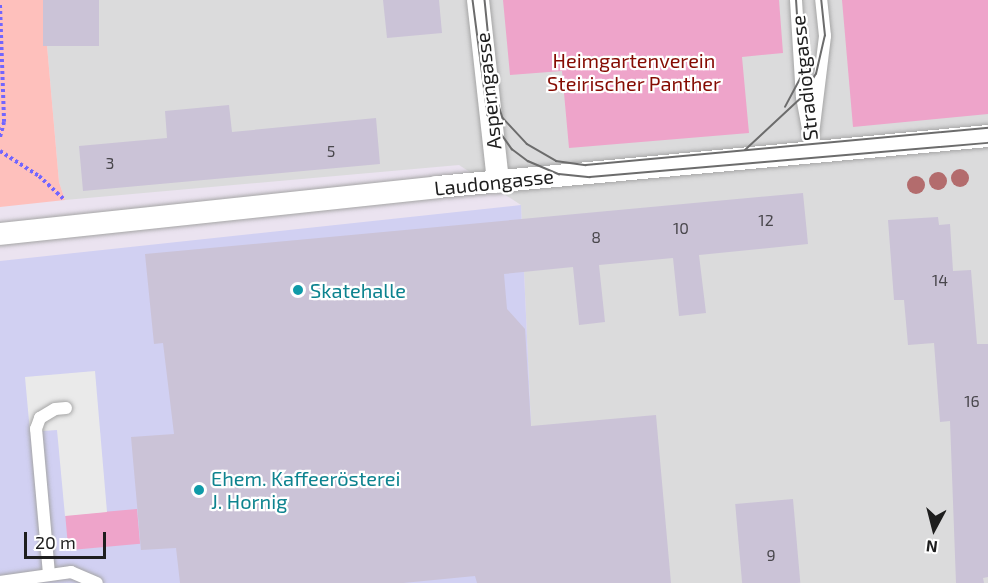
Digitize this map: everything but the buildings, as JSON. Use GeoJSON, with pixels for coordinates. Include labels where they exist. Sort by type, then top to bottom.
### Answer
{"type":"FeatureCollection","features":[{"type":"Feature","properties":{"kind":"street","name":"Asperngasse"},"geometry":{"type":"LineString","coordinates":[[478,0],[498,182]]}},
{"type":"Feature","properties":{"kind":"street","name":"Laudongasse"},"geometry":{"type":"LineString","coordinates":[[0,234],[812,150],[988,136]]}},
{"type":"Feature","properties":{"kind":"lane","name":"Stradiotgasse"},"geometry":{"type":"LineString","coordinates":[[796,0],[802,97],[812,150]]}},
{"type":"Feature","properties":{"kind":"lane","name":"Stradiotgasse"},"geometry":{"type":"LineString","coordinates":[[812,150],[825,36],[821,0]]}},
{"type":"Feature","properties":{"kind":"lane"},"geometry":{"type":"LineString","coordinates":[[49,574],[36,429],[40,418],[55,409],[66,408]]}},
{"type":"Feature","properties":{"kind":"lane"},"geometry":{"type":"LineString","coordinates":[[0,582],[71,572],[98,583]]}},
{"type":"Feature","properties":{"kind":"path"},"geometry":{"type":"LineString","coordinates":[[0,5],[4,122],[0,137]]}},
{"type":"Feature","properties":{"kind":"path"},"geometry":{"type":"LineString","coordinates":[[0,151],[39,176],[65,200]]}},
{"type":"Feature","properties":{"kind":"shaded area"},"geometry":{"type":"Polygon","coordinates":[[[0,0],[43,0],[59,182],[65,200],[0,207],[0,0]]]}},
{"type":"Feature","properties":{"kind":"shaded area"},"geometry":{"type":"Polygon","coordinates":[[[43,0],[988,0],[988,583],[545,583],[531,426],[521,205],[459,165],[65,200],[59,182],[43,0]]]}},
{"type":"Feature","properties":{"kind":"shaded area"},"geometry":{"type":"Polygon","coordinates":[[[521,205],[531,426],[545,583],[0,583],[0,261],[521,205]]]}},
{"type":"Feature","properties":{"kind":"shaded area"},"geometry":{"type":"Polygon","coordinates":[[[95,371],[107,512],[65,516],[57,430],[30,432],[25,377],[95,371]]]}},
{"type":"Feature","properties":{"kind":"green space","name":"Heimgartenverein Steirischer Panther"},"geometry":{"type":"Polygon","coordinates":[[[503,0],[779,0],[783,53],[742,57],[749,133],[569,148],[562,71],[510,75],[503,0]]]}},
{"type":"Feature","properties":{"kind":"green space"},"geometry":{"type":"Polygon","coordinates":[[[842,0],[988,0],[988,114],[853,127],[842,0]]]}},
{"type":"Feature","properties":{"kind":"green space"},"geometry":{"type":"Polygon","coordinates":[[[137,509],[140,544],[68,550],[65,515],[137,509]]]}},
{"type":"Feature","properties":{"kind":"tram line"},"geometry":{"type":"LineString","coordinates":[[473,0],[488,115],[512,149],[528,161],[559,174],[590,177],[988,143]]}},
{"type":"Feature","properties":{"kind":"tram line"},"geometry":{"type":"LineString","coordinates":[[485,0],[494,89],[503,118],[527,144],[556,161],[586,165],[988,128]]}},
{"type":"Feature","properties":{"kind":"tram line"},"geometry":{"type":"LineString","coordinates":[[785,107],[801,77],[796,0]]}},
{"type":"Feature","properties":{"kind":"tram line"},"geometry":{"type":"LineString","coordinates":[[745,150],[802,97],[816,74],[825,36],[821,0]]}},
{"type":"Feature","properties":{"kind":"place","name":"Skatehalle"},"geometry":{"type":"Point","coordinates":[298,290]}},
{"type":"Feature","properties":{"kind":"place","name":"Ehem. Kaffeerösterei J. Hornig"},"geometry":{"type":"Point","coordinates":[199,490]}}]}
